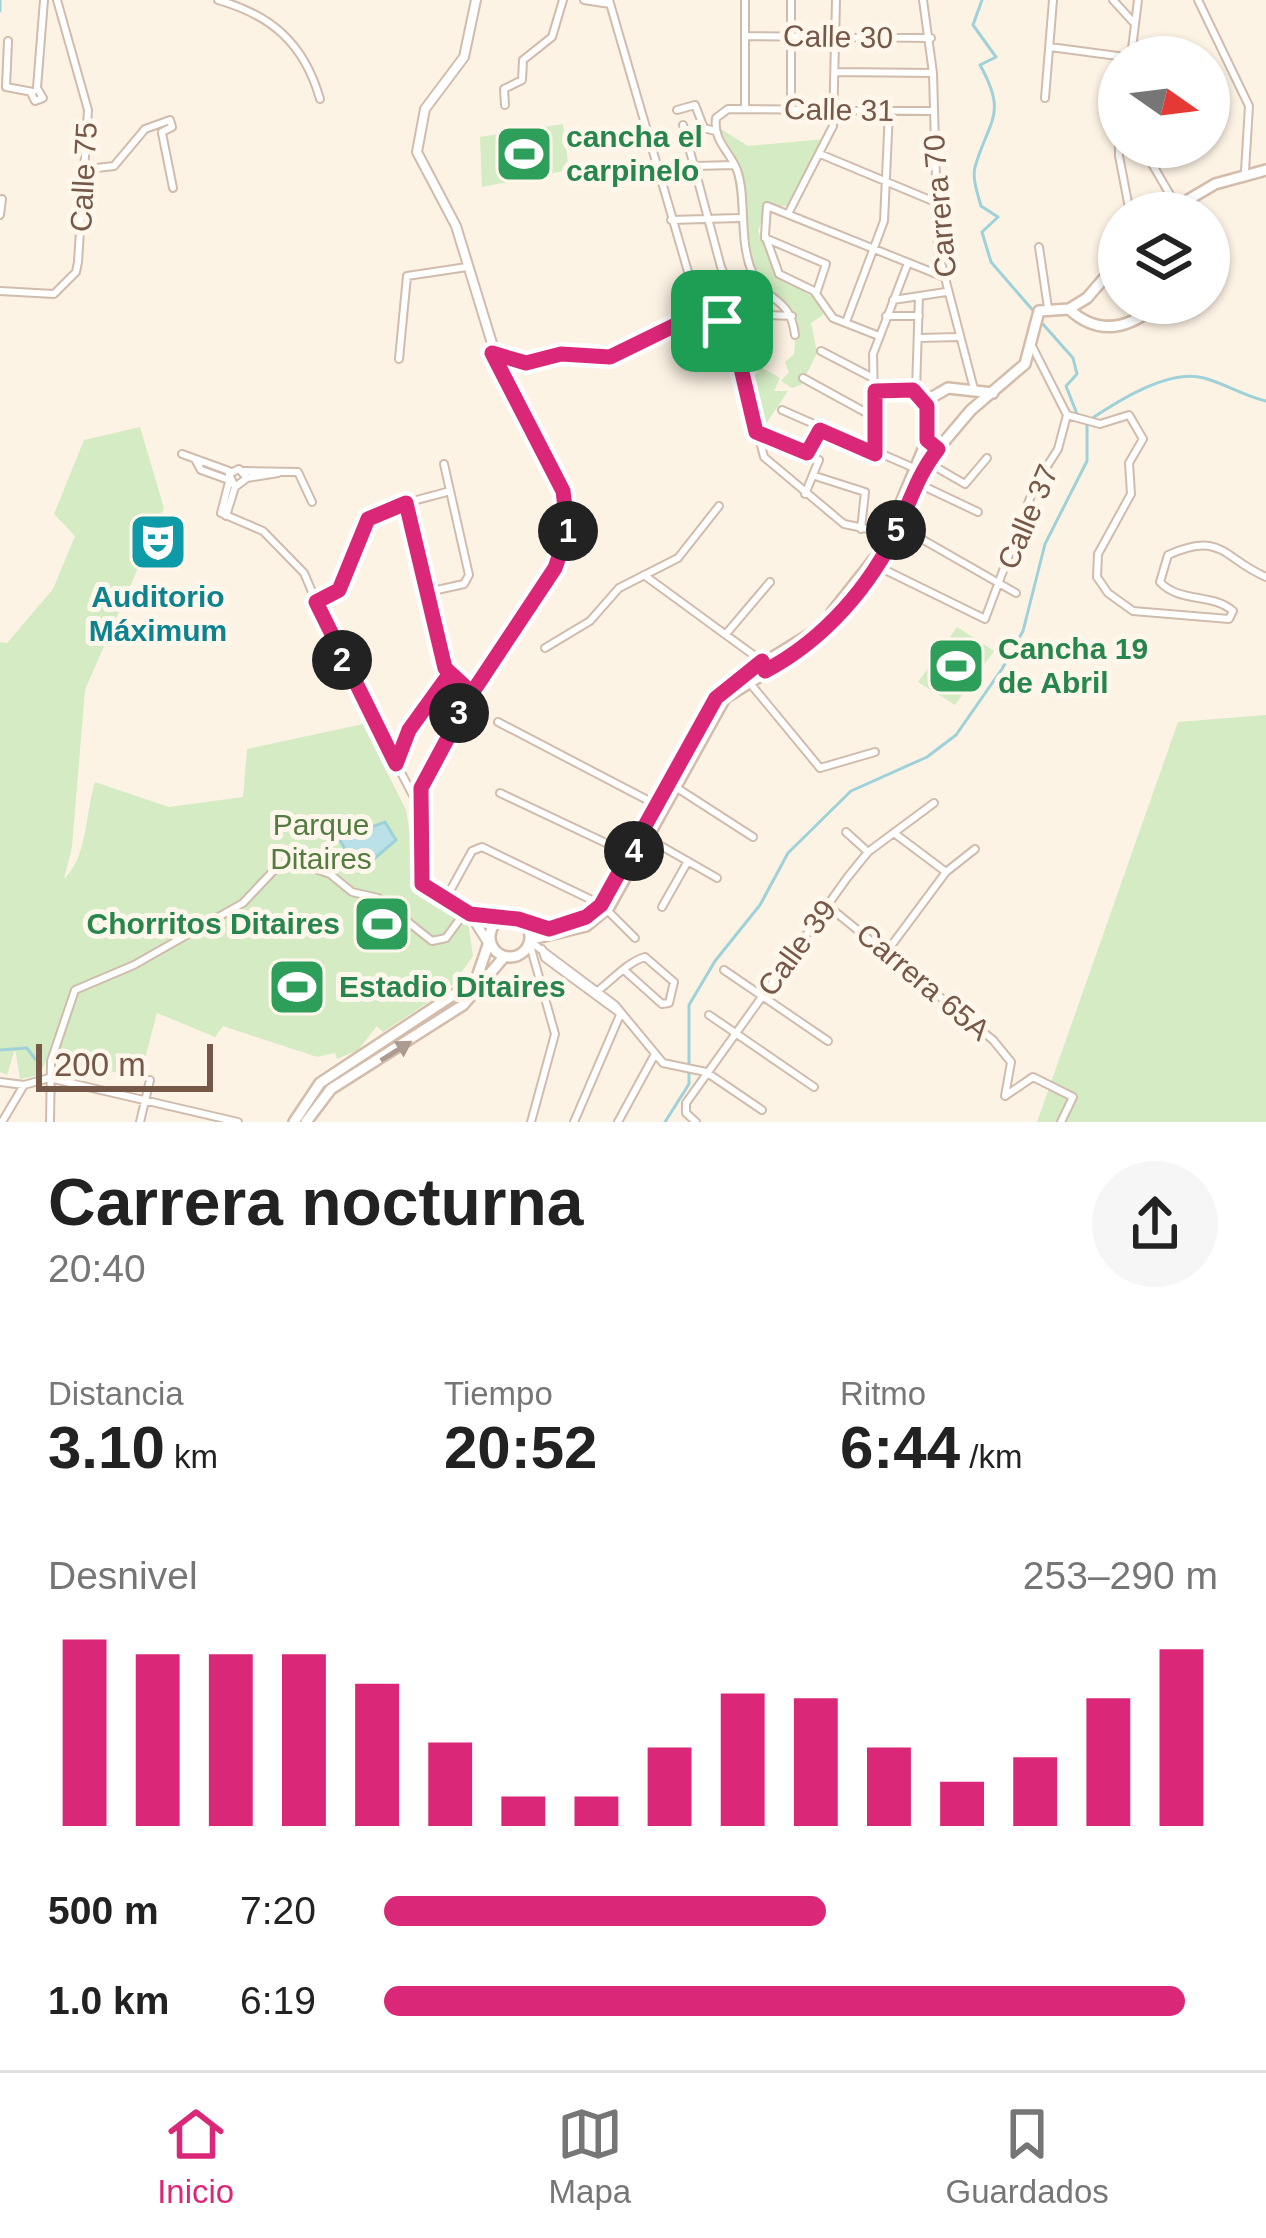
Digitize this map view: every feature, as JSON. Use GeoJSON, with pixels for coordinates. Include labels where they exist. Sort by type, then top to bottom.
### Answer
{"type":"FeatureCollection","features":[{"type":"Feature","properties":{"kind":"main road"},"geometry":{"type":"LineString","coordinates":[[1206,192],[1245,171],[1266,170]]}},
{"type":"Feature","properties":{"kind":"main road"},"geometry":{"type":"LineString","coordinates":[[305,1122],[332,1089],[463,1005],[504,957],[531,942],[586,926],[604,908],[649,839],[720,706],[752,684],[764,666],[804,649],[877,566],[927,462],[971,410],[1025,364],[1040,312],[1069,309],[1098,289]]}},
{"type":"Feature","properties":{"kind":"main road"},"geometry":{"type":"LineString","coordinates":[[1069,309],[1099,329],[1122,324]]}},
{"type":"Feature","properties":{"kind":"main road"},"geometry":{"type":"LineString","coordinates":[[294,1122],[320,1083],[476,980],[491,929],[508,918],[549,929],[604,908],[716,698],[786,653],[825,620],[872,563],[893,530],[927,440],[927,406],[941,390],[971,385],[993,393]]}},
{"type":"Feature","properties":{"kind":"main road"},"geometry":{"type":"LineString","coordinates":[[971,385],[971,410]]}},
{"type":"Feature","properties":{"kind":"main road"},"geometry":{"type":"LineString","coordinates":[[927,440],[938,449]]}},
{"type":"Feature","properties":{"kind":"main road"},"geometry":{"type":"LineString","coordinates":[[525,922],[531,942]]}},
{"type":"Feature","properties":{"kind":"main road"},"geometry":{"type":"LineString","coordinates":[[488,943],[504,957]]}},
{"type":"Feature","properties":{"kind":"street"},"geometry":{"type":"LineString","coordinates":[[8,41],[5,83],[34,90],[44,0]]}},
{"type":"Feature","properties":{"kind":"street","name":"Calle 75"},"geometry":{"type":"LineString","coordinates":[[0,291],[54,294],[76,272],[88,169],[88,110],[57,0]]}},
{"type":"Feature","properties":{"kind":"street"},"geometry":{"type":"LineString","coordinates":[[218,0],[252,10],[283,31],[320,98]]}},
{"type":"Feature","properties":{"kind":"street"},"geometry":{"type":"LineString","coordinates":[[476,0],[464,57],[425,109],[416,140],[420,164],[456,226],[463,268],[492,353],[563,491],[568,531],[555,568],[472,693],[427,774],[419,807],[422,884],[468,913],[508,918]]}},
{"type":"Feature","properties":{"kind":"street"},"geometry":{"type":"LineString","coordinates":[[505,104],[504,88],[522,80],[523,60],[552,37],[562,0]]}},
{"type":"Feature","properties":{"kind":"street"},"geometry":{"type":"LineString","coordinates":[[584,0],[610,2],[700,313],[732,330],[764,457],[844,524],[893,530],[1016,592]]}},
{"type":"Feature","properties":{"kind":"street"},"geometry":{"type":"LineString","coordinates":[[745,0],[745,109],[720,112],[715,131],[734,165],[754,276],[793,316],[795,334]]}},
{"type":"Feature","properties":{"kind":"street"},"geometry":{"type":"LineString","coordinates":[[790,109],[791,0]]}},
{"type":"Feature","properties":{"kind":"street"},"geometry":{"type":"LineString","coordinates":[[789,212],[836,112],[836,0]]}},
{"type":"Feature","properties":{"kind":"street","name":"Carrera 70"},"geometry":{"type":"LineString","coordinates":[[923,0],[931,38],[935,202],[944,277],[971,385]]}},
{"type":"Feature","properties":{"kind":"street"},"geometry":{"type":"LineString","coordinates":[[1045,98],[1053,0]]}},
{"type":"Feature","properties":{"kind":"street"},"geometry":{"type":"LineString","coordinates":[[1113,0],[1135,24]]}},
{"type":"Feature","properties":{"kind":"street"},"geometry":{"type":"LineString","coordinates":[[1134,36],[1138,0]]}},
{"type":"Feature","properties":{"kind":"street"},"geometry":{"type":"LineString","coordinates":[[1198,0],[1249,106],[1245,171]]}},
{"type":"Feature","properties":{"kind":"street","name":"Calle 30"},"geometry":{"type":"LineString","coordinates":[[745,36],[931,38]]}},
{"type":"Feature","properties":{"kind":"street"},"geometry":{"type":"LineString","coordinates":[[1050,47],[1098,52]]}},
{"type":"Feature","properties":{"kind":"street"},"geometry":{"type":"LineString","coordinates":[[836,72],[933,73]]}},
{"type":"Feature","properties":{"kind":"street"},"geometry":{"type":"LineString","coordinates":[[677,110],[694,105],[704,128],[715,131]]}},
{"type":"Feature","properties":{"kind":"street","name":"Calle 31"},"geometry":{"type":"LineString","coordinates":[[745,109],[933,111]]}},
{"type":"Feature","properties":{"kind":"street"},"geometry":{"type":"LineString","coordinates":[[846,323],[876,249],[887,182],[889,111]]}},
{"type":"Feature","properties":{"kind":"street"},"geometry":{"type":"LineString","coordinates":[[88,169],[114,166],[145,129],[160,121],[172,124],[162,132],[173,188]]}},
{"type":"Feature","properties":{"kind":"street"},"geometry":{"type":"LineString","coordinates":[[683,125],[722,267],[747,316],[793,316]]}},
{"type":"Feature","properties":{"kind":"street"},"geometry":{"type":"LineString","coordinates":[[820,154],[935,202]]}},
{"type":"Feature","properties":{"kind":"street"},"geometry":{"type":"LineString","coordinates":[[655,167],[734,165]]}},
{"type":"Feature","properties":{"kind":"street"},"geometry":{"type":"LineString","coordinates":[[0,215],[2,199]]}},
{"type":"Feature","properties":{"kind":"street"},"geometry":{"type":"LineString","coordinates":[[879,336],[833,318],[816,293],[779,274],[766,238],[767,206],[944,277]]}},
{"type":"Feature","properties":{"kind":"street"},"geometry":{"type":"LineString","coordinates":[[671,220],[740,218]]}},
{"type":"Feature","properties":{"kind":"street"},"geometry":{"type":"LineString","coordinates":[[766,238],[826,264],[816,293]]}},
{"type":"Feature","properties":{"kind":"street"},"geometry":{"type":"LineString","coordinates":[[1040,247],[1040,312]]}},
{"type":"Feature","properties":{"kind":"street"},"geometry":{"type":"LineString","coordinates":[[875,454],[873,377],[879,336],[908,263]]}},
{"type":"Feature","properties":{"kind":"street"},"geometry":{"type":"LineString","coordinates":[[399,359],[406,325],[403,290],[414,273],[463,268]]}},
{"type":"Feature","properties":{"kind":"street"},"geometry":{"type":"LineString","coordinates":[[893,300],[946,292]]}},
{"type":"Feature","properties":{"kind":"street"},"geometry":{"type":"LineString","coordinates":[[919,296],[916,391],[927,406]]}},
{"type":"Feature","properties":{"kind":"street"},"geometry":{"type":"LineString","coordinates":[[492,353],[526,363],[561,354],[610,357],[700,313]]}},
{"type":"Feature","properties":{"kind":"street"},"geometry":{"type":"LineString","coordinates":[[886,316],[920,316]]}},
{"type":"Feature","properties":{"kind":"street"},"geometry":{"type":"LineString","coordinates":[[920,338],[958,337]]}},
{"type":"Feature","properties":{"kind":"street"},"geometry":{"type":"LineString","coordinates":[[1033,348],[1067,415],[1108,424],[1129,415],[1144,439],[1129,463],[1131,494],[1098,554],[1097,577],[1108,593],[1133,611],[1229,619],[1233,611],[1224,604],[1173,592],[1160,582],[1168,555],[1210,544],[1226,548],[1266,577]]}},
{"type":"Feature","properties":{"kind":"street"},"geometry":{"type":"LineString","coordinates":[[821,351],[873,377]]}},
{"type":"Feature","properties":{"kind":"street"},"geometry":{"type":"LineString","coordinates":[[803,378],[875,417]]}},
{"type":"Feature","properties":{"kind":"street"},"geometry":{"type":"LineString","coordinates":[[875,391],[916,391]]}},
{"type":"Feature","properties":{"kind":"street"},"geometry":{"type":"LineString","coordinates":[[782,410],[914,468]]}},
{"type":"Feature","properties":{"kind":"street","name":"Calle 37"},"geometry":{"type":"LineString","coordinates":[[877,566],[985,619],[1040,476],[1058,449],[1067,415]]}},
{"type":"Feature","properties":{"kind":"street"},"geometry":{"type":"LineString","coordinates":[[807,453],[820,430]]}},
{"type":"Feature","properties":{"kind":"street"},"geometry":{"type":"LineString","coordinates":[[756,432],[820,460],[805,494]]}},
{"type":"Feature","properties":{"kind":"street"},"geometry":{"type":"LineString","coordinates":[[182,454],[228,478],[287,470],[305,480],[312,502]]}},
{"type":"Feature","properties":{"kind":"street"},"geometry":{"type":"LineString","coordinates":[[927,462],[965,484],[988,458]]}},
{"type":"Feature","properties":{"kind":"street"},"geometry":{"type":"LineString","coordinates":[[428,592],[464,584],[469,575],[444,464]]}},
{"type":"Feature","properties":{"kind":"street"},"geometry":{"type":"LineString","coordinates":[[228,478],[249,475]]}},
{"type":"Feature","properties":{"kind":"street"},"geometry":{"type":"LineString","coordinates":[[815,476],[866,492],[861,529]]}},
{"type":"Feature","properties":{"kind":"street"},"geometry":{"type":"LineString","coordinates":[[228,478],[224,515],[255,526],[304,573],[419,807]]}},
{"type":"Feature","properties":{"kind":"street"},"geometry":{"type":"LineString","coordinates":[[916,482],[978,512]]}},
{"type":"Feature","properties":{"kind":"street"},"geometry":{"type":"LineString","coordinates":[[316,602],[339,590],[368,519],[450,491]]}},
{"type":"Feature","properties":{"kind":"street"},"geometry":{"type":"LineString","coordinates":[[406,503],[447,672],[472,693]]}},
{"type":"Feature","properties":{"kind":"street"},"geometry":{"type":"LineString","coordinates":[[545,649],[590,621],[619,588],[684,553],[718,506]]}},
{"type":"Feature","properties":{"kind":"street"},"geometry":{"type":"LineString","coordinates":[[644,575],[764,666]]}},
{"type":"Feature","properties":{"kind":"street"},"geometry":{"type":"LineString","coordinates":[[726,634],[770,582]]}},
{"type":"Feature","properties":{"kind":"street"},"geometry":{"type":"LineString","coordinates":[[396,764],[409,730],[447,672]]}},
{"type":"Feature","properties":{"kind":"street"},"geometry":{"type":"LineString","coordinates":[[752,684],[820,768],[875,752]]}},
{"type":"Feature","properties":{"kind":"street"},"geometry":{"type":"LineString","coordinates":[[498,722],[660,807]]}},
{"type":"Feature","properties":{"kind":"street"},"geometry":{"type":"LineString","coordinates":[[677,788],[753,837]]}},
{"type":"Feature","properties":{"kind":"street"},"geometry":{"type":"LineString","coordinates":[[500,793],[632,855]]}},
{"type":"Feature","properties":{"kind":"street","name":"Calle 39"},"geometry":{"type":"LineString","coordinates":[[696,1122],[686,1113],[686,1103],[701,1073],[868,852],[934,803]]}},
{"type":"Feature","properties":{"kind":"street"},"geometry":{"type":"LineString","coordinates":[[847,832],[868,852]]}},
{"type":"Feature","properties":{"kind":"street"},"geometry":{"type":"LineString","coordinates":[[894,833],[946,872]]}},
{"type":"Feature","properties":{"kind":"street"},"geometry":{"type":"LineString","coordinates":[[649,839],[718,878]]}},
{"type":"Feature","properties":{"kind":"street"},"geometry":{"type":"LineString","coordinates":[[445,900],[472,851],[482,848],[604,908],[635,938]]}},
{"type":"Feature","properties":{"kind":"street"},"geometry":{"type":"LineString","coordinates":[[889,950],[946,872],[975,849]]}},
{"type":"Feature","properties":{"kind":"street"},"geometry":{"type":"LineString","coordinates":[[662,907],[688,861]]}},
{"type":"Feature","properties":{"kind":"street"},"geometry":{"type":"LineString","coordinates":[[50,1122],[49,1078],[75,990],[243,903],[282,866],[330,874],[352,892],[378,898],[432,940],[446,938],[468,913]]}},
{"type":"Feature","properties":{"kind":"street","name":"Carrera 65A"},"geometry":{"type":"LineString","coordinates":[[828,906],[889,950],[1008,1057],[1005,1096],[1033,1077],[1073,1096],[1061,1122]]}},
{"type":"Feature","properties":{"kind":"street"},"geometry":{"type":"LineString","coordinates":[[468,913],[488,943]]}},
{"type":"Feature","properties":{"kind":"street"},"geometry":{"type":"LineString","coordinates":[[531,942],[598,990],[655,1054],[679,1070],[701,1073],[762,1111]]}},
{"type":"Feature","properties":{"kind":"street"},"geometry":{"type":"LineString","coordinates":[[531,942],[556,1034],[531,1122]]}},
{"type":"Feature","properties":{"kind":"street"},"geometry":{"type":"LineString","coordinates":[[542,949],[545,958],[620,1014]]}},
{"type":"Feature","properties":{"kind":"street"},"geometry":{"type":"LineString","coordinates":[[598,990],[640,957],[674,982],[669,1003],[646,992],[624,970]]}},
{"type":"Feature","properties":{"kind":"street"},"geometry":{"type":"LineString","coordinates":[[724,970],[828,1041]]}},
{"type":"Feature","properties":{"kind":"street"},"geometry":{"type":"LineString","coordinates":[[574,1122],[620,1014]]}},
{"type":"Feature","properties":{"kind":"street"},"geometry":{"type":"LineString","coordinates":[[709,1015],[814,1087]]}},
{"type":"Feature","properties":{"kind":"street"},"geometry":{"type":"LineString","coordinates":[[618,1122],[655,1054]]}},
{"type":"Feature","properties":{"kind":"street"},"geometry":{"type":"LineString","coordinates":[[2,1122],[23,1089],[49,1078],[238,1122]]}},
{"type":"Feature","properties":{"kind":"street"},"geometry":{"type":"LineString","coordinates":[[140,1122],[150,1080]]}},
{"type":"Feature","properties":{"kind":"street"},"geometry":{"type":"LineString","coordinates":[[0,1082],[23,1089]]}},
{"type":"Feature","properties":{"kind":"green space","name":"cancha el carpinelo"},"geometry":{"type":"Polygon","coordinates":[[[563,124],[569,170],[482,187],[480,137],[563,124]]]}},
{"type":"Feature","properties":{"kind":"green space"},"geometry":{"type":"Polygon","coordinates":[[[719,128],[748,146],[825,139],[791,206],[767,206],[758,231],[777,275],[824,304],[823,315],[811,323],[817,353],[801,385],[792,388],[781,381],[789,372],[785,362],[794,354],[792,315],[755,277],[743,217],[743,172],[719,128]]]}},
{"type":"Feature","properties":{"kind":"green space"},"geometry":{"type":"Polygon","coordinates":[[[761,367],[780,378],[774,391],[788,391],[763,428],[746,388],[761,367]]]}},
{"type":"Feature","properties":{"kind":"green space","name":"Parque Ditaires"},"geometry":{"type":"Polygon","coordinates":[[[140,427],[164,508],[85,690],[72,847],[64,879],[82,847],[95,782],[169,807],[243,797],[247,749],[363,724],[406,810],[419,890],[468,922],[473,956],[450,988],[383,1032],[377,1026],[358,1050],[337,1059],[335,1053],[317,1057],[223,1026],[215,1037],[157,1013],[140,1077],[47,1059],[39,1075],[20,1079],[15,1049],[7,1075],[0,1072],[0,642],[7,643],[53,589],[75,536],[54,514],[84,440],[140,427]]]}},
{"type":"Feature","properties":{"kind":"green space","name":"Cancha 19 de Abril"},"geometry":{"type":"Polygon","coordinates":[[[957,627],[994,651],[955,705],[918,682],[957,627]]]}},
{"type":"Feature","properties":{"kind":"green space"},"geometry":{"type":"Polygon","coordinates":[[[1266,715],[1266,1122],[1037,1122],[1178,722],[1266,715]]]}},
{"type":"Feature","properties":{"kind":"water"},"geometry":{"type":"Polygon","coordinates":[[[385,822],[396,840],[359,872],[339,839],[385,822]]]}},
{"type":"Feature","properties":{"kind":"waterway"},"geometry":{"type":"LineString","coordinates":[[982,0],[973,25],[996,57],[980,65],[994,107],[974,177],[981,206],[998,217],[982,232],[991,262],[1036,314]]}},
{"type":"Feature","properties":{"kind":"waterway"},"geometry":{"type":"LineString","coordinates":[[0,1],[0,11]]}},
{"type":"Feature","properties":{"kind":"waterway"},"geometry":{"type":"LineString","coordinates":[[1041,322],[1073,358],[1077,374],[1066,386],[1077,414]]}},
{"type":"Feature","properties":{"kind":"waterway"},"geometry":{"type":"LineString","coordinates":[[1088,421],[1143,389],[1190,376],[1266,401]]}},
{"type":"Feature","properties":{"kind":"waterway"},"geometry":{"type":"LineString","coordinates":[[665,1122],[689,1084],[689,1005],[715,961],[760,905],[788,853],[851,791],[927,757],[956,735],[1002,669],[1023,631],[1045,544],[1087,461],[1087,424]]}},
{"type":"Feature","properties":{"kind":"waterway"},"geometry":{"type":"LineString","coordinates":[[0,1050],[27,1048],[35,1059]]}},
{"type":"Feature","properties":{"kind":"place","name":"cancha el carpinelo"},"geometry":{"type":"Point","coordinates":[524,154]}},
{"type":"Feature","properties":{"kind":"place","name":"Auditorio Máximum"},"geometry":{"type":"Point","coordinates":[158,542]}},
{"type":"Feature","properties":{"kind":"place","name":"Cancha 19 de Abril"},"geometry":{"type":"Point","coordinates":[956,666]}},
{"type":"Feature","properties":{"kind":"place","name":"Chorritos Ditaires"},"geometry":{"type":"Point","coordinates":[382,924]}},
{"type":"Feature","properties":{"kind":"place","name":"Estadio Ditaires"},"geometry":{"type":"Point","coordinates":[297,987]}},
{"type":"Feature","properties":{"kind":"route"},"geometry":{"type":"LineString","coordinates":[[722,321],[700,313],[610,357],[561,354],[526,363],[492,353],[563,491],[567,543],[472,693],[448,676],[409,730],[396,764],[316,602],[339,590],[368,519],[380,510],[406,503],[445,668],[448,676],[472,693],[421,788],[420,876],[428,892],[470,914],[518,919],[549,929],[595,912],[656,814],[724,687],[762,661],[765,671],[804,649],[829,625],[877,566],[922,470],[938,449],[927,440],[927,406],[913,390],[875,391],[875,454],[820,430],[807,453],[756,432],[732,330],[722,321]]}}]}
